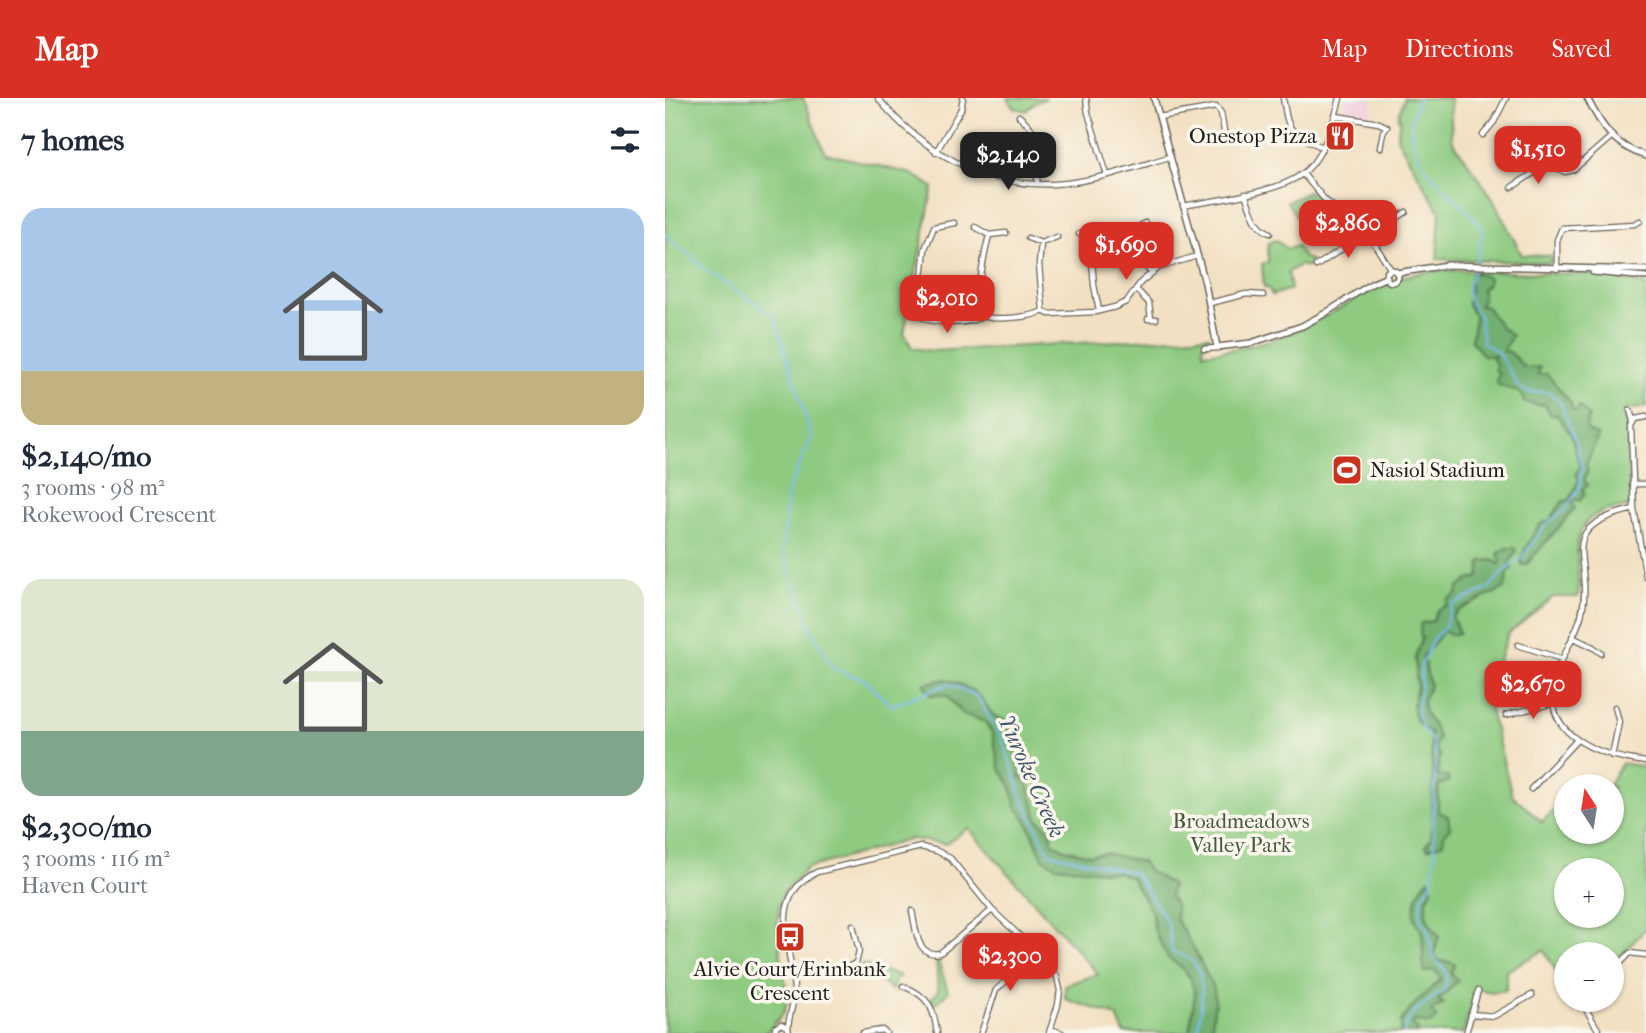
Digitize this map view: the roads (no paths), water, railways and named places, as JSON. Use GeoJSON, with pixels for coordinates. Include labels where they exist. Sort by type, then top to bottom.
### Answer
{"type":"FeatureCollection","features":[{"type":"Feature","properties":{"kind":"street"},"geometry":{"type":"LineString","coordinates":[[878,98],[898,120],[936,152],[993,176],[1037,184],[1077,181],[1169,157]]}},
{"type":"Feature","properties":{"kind":"street"},"geometry":{"type":"LineString","coordinates":[[936,152],[961,109],[963,98]]}},
{"type":"Feature","properties":{"kind":"street"},"geometry":{"type":"LineString","coordinates":[[1086,98],[1107,175]]}},
{"type":"Feature","properties":{"kind":"street"},"geometry":{"type":"LineString","coordinates":[[1154,98],[1209,303],[1214,343],[1218,348]]}},
{"type":"Feature","properties":{"kind":"street"},"geometry":{"type":"LineString","coordinates":[[1283,98],[1289,129],[1322,147]]}},
{"type":"Feature","properties":{"kind":"street"},"geometry":{"type":"LineString","coordinates":[[1183,206],[1279,185],[1303,174],[1322,147],[1336,116],[1340,98]]}},
{"type":"Feature","properties":{"kind":"street"},"geometry":{"type":"LineString","coordinates":[[1483,135],[1494,122],[1506,98]]}},
{"type":"Feature","properties":{"kind":"street"},"geometry":{"type":"LineString","coordinates":[[1587,98],[1611,137],[1624,147],[1646,156]]}},
{"type":"Feature","properties":{"kind":"street"},"geometry":{"type":"LineString","coordinates":[[1159,117],[1216,107],[1221,113],[1225,137]]}},
{"type":"Feature","properties":{"kind":"street"},"geometry":{"type":"LineString","coordinates":[[1019,116],[1029,123],[1035,136],[1038,148],[1037,184]]}},
{"type":"Feature","properties":{"kind":"street"},"geometry":{"type":"LineString","coordinates":[[1336,116],[1379,123],[1387,127],[1383,132],[1380,148]]}},
{"type":"Feature","properties":{"kind":"street"},"geometry":{"type":"LineString","coordinates":[[1540,143],[1549,163],[1565,172],[1573,170],[1611,137]]}},
{"type":"Feature","properties":{"kind":"street"},"geometry":{"type":"LineString","coordinates":[[1513,187],[1549,163]]}},
{"type":"Feature","properties":{"kind":"street"},"geometry":{"type":"LineString","coordinates":[[1303,174],[1325,200],[1368,235],[1398,278],[1396,281],[1390,281],[1387,277]]}},
{"type":"Feature","properties":{"kind":"street"},"geometry":{"type":"LineString","coordinates":[[1245,194],[1256,221],[1263,230],[1270,233]]}},
{"type":"Feature","properties":{"kind":"street"},"geometry":{"type":"LineString","coordinates":[[1316,266],[1406,212]]}},
{"type":"Feature","properties":{"kind":"street"},"geometry":{"type":"LineString","coordinates":[[1557,269],[1557,240],[1562,228],[1635,224],[1640,220]]}},
{"type":"Feature","properties":{"kind":"street"},"geometry":{"type":"LineString","coordinates":[[954,223],[933,225],[925,249],[915,313],[939,322],[976,320],[984,316],[1034,316],[1043,311]]}},
{"type":"Feature","properties":{"kind":"street"},"geometry":{"type":"LineString","coordinates":[[1133,232],[1145,223]]}},
{"type":"Feature","properties":{"kind":"street"},"geometry":{"type":"LineString","coordinates":[[975,227],[989,235],[1006,233]]}},
{"type":"Feature","properties":{"kind":"street"},"geometry":{"type":"LineString","coordinates":[[1121,229],[1133,232]]}},
{"type":"Feature","properties":{"kind":"street"},"geometry":{"type":"LineString","coordinates":[[1079,234],[1090,236],[1100,232]]}},
{"type":"Feature","properties":{"kind":"street"},"geometry":{"type":"LineString","coordinates":[[1133,232],[1141,260],[1151,273]]}},
{"type":"Feature","properties":{"kind":"street"},"geometry":{"type":"LineString","coordinates":[[984,316],[980,286],[989,235]]}},
{"type":"Feature","properties":{"kind":"street"},"geometry":{"type":"LineString","coordinates":[[1090,236],[1099,312]]}},
{"type":"Feature","properties":{"kind":"street"},"geometry":{"type":"LineString","coordinates":[[1028,238],[1041,243],[1057,237]]}},
{"type":"Feature","properties":{"kind":"street"},"geometry":{"type":"LineString","coordinates":[[1041,243],[1039,265],[1043,311]]}},
{"type":"Feature","properties":{"kind":"street"},"geometry":{"type":"LineString","coordinates":[[1043,311],[1049,314],[1099,312],[1124,303],[1151,273],[1197,256]]}},
{"type":"Feature","properties":{"kind":"street"},"geometry":{"type":"LineString","coordinates":[[1204,349],[1251,343],[1302,326],[1394,271],[1468,266],[1644,270]]}},
{"type":"Feature","properties":{"kind":"street"},"geometry":{"type":"LineString","coordinates":[[1566,269],[1646,277]]}},
{"type":"Feature","properties":{"kind":"street"},"geometry":{"type":"LineString","coordinates":[[1136,289],[1149,303],[1152,319]]}},
{"type":"Feature","properties":{"kind":"street"},"geometry":{"type":"LineString","coordinates":[[1209,303],[1246,294],[1263,295]]}},
{"type":"Feature","properties":{"kind":"street"},"geometry":{"type":"LineString","coordinates":[[1630,410],[1634,509],[1646,578]]}},
{"type":"Feature","properties":{"kind":"street"},"geometry":{"type":"LineString","coordinates":[[1632,423],[1646,417]]}},
{"type":"Feature","properties":{"kind":"street"},"geometry":{"type":"LineString","coordinates":[[1632,484],[1646,484]]}},
{"type":"Feature","properties":{"kind":"street"},"geometry":{"type":"LineString","coordinates":[[1634,509],[1602,518],[1584,535],[1580,552],[1583,607],[1555,678],[1554,703],[1560,720],[1576,741],[1592,750],[1646,762]]}},
{"type":"Feature","properties":{"kind":"street"},"geometry":{"type":"LineString","coordinates":[[1572,637],[1593,646],[1601,653]]}},
{"type":"Feature","properties":{"kind":"street"},"geometry":{"type":"LineString","coordinates":[[1518,645],[1562,659]]}},
{"type":"Feature","properties":{"kind":"street"},"geometry":{"type":"LineString","coordinates":[[1506,715],[1554,703]]}},
{"type":"Feature","properties":{"kind":"street"},"geometry":{"type":"LineString","coordinates":[[1612,755],[1619,722],[1615,707]]}},
{"type":"Feature","properties":{"kind":"street"},"geometry":{"type":"LineString","coordinates":[[1531,789],[1576,741]]}},
{"type":"Feature","properties":{"kind":"street"},"geometry":{"type":"LineString","coordinates":[[788,1030],[794,994],[785,920],[787,905],[798,885],[817,872],[911,848],[927,848],[943,854],[955,863],[992,910],[1038,952],[1054,971],[1059,984],[1058,1005],[1049,1031],[1062,1033]]}},
{"type":"Feature","properties":{"kind":"street"},"geometry":{"type":"LineString","coordinates":[[912,911],[922,948],[932,954],[940,953],[992,910]]}},
{"type":"Feature","properties":{"kind":"street"},"geometry":{"type":"LineString","coordinates":[[793,976],[848,967],[856,963],[859,951],[853,925]]}},
{"type":"Feature","properties":{"kind":"street"},"geometry":{"type":"LineString","coordinates":[[981,1033],[996,989],[1038,952]]}},
{"type":"Feature","properties":{"kind":"street"},"geometry":{"type":"LineString","coordinates":[[1624,959],[1630,953],[1646,954]]}},
{"type":"Feature","properties":{"kind":"street"},"geometry":{"type":"LineString","coordinates":[[903,986],[916,992],[932,1007],[937,1033]]}},
{"type":"Feature","properties":{"kind":"street"},"geometry":{"type":"LineString","coordinates":[[1466,1033],[1478,991]]}},
{"type":"Feature","properties":{"kind":"street"},"geometry":{"type":"LineString","coordinates":[[1471,1014],[1494,1016],[1532,995]]}},
{"type":"Feature","properties":{"kind":"street"},"geometry":{"type":"LineString","coordinates":[[774,1032],[791,1012]]}},
{"type":"Feature","properties":{"kind":"street"},"geometry":{"type":"LineString","coordinates":[[1588,1012],[1599,1031],[1592,1032]]}},
{"type":"Feature","properties":{"kind":"street"},"geometry":{"type":"LineString","coordinates":[[781,1024],[795,1033]]}},
{"type":"Feature","properties":{"kind":"street"},"geometry":{"type":"LineString","coordinates":[[863,1033],[882,1030],[886,1033]]}},
{"type":"Feature","properties":{"kind":"waterway"},"geometry":{"type":"LineString","coordinates":[[1404,1033],[1405,1026],[1414,1013],[1446,988],[1447,973],[1433,956],[1428,930],[1420,919],[1422,897],[1431,885],[1435,853],[1432,824],[1436,756],[1433,742],[1423,729],[1417,713],[1421,667],[1433,639],[1444,629],[1452,605],[1488,589],[1504,571],[1521,559],[1546,524],[1564,511],[1579,490],[1582,469],[1576,442],[1562,405],[1550,392],[1527,392],[1518,386],[1497,351],[1483,343],[1479,315],[1470,303],[1467,290],[1483,230],[1429,172],[1419,156],[1413,139],[1412,120],[1419,98]]}},
{"type":"Feature","properties":{"kind":"waterway","name":"Yuroke Creek"},"geometry":{"type":"LineString","coordinates":[[665,234],[707,271],[774,316],[812,437],[788,490],[783,551],[812,631],[834,669],[865,680],[891,706],[948,684],[976,695],[1002,738],[1022,797],[1049,853],[1135,873],[1168,923],[1172,952],[1195,964],[1202,993],[1197,1033]]}},
{"type":"Feature","properties":{"kind":"place","name":"Onestop Pizza"},"geometry":{"type":"Point","coordinates":[1340,136]}},
{"type":"Feature","properties":{"kind":"place","name":"Nasiol Stadium"},"geometry":{"type":"Point","coordinates":[1347,470]}},
{"type":"Feature","properties":{"kind":"place","name":"Alvie Court/Erinbank Crescent"},"geometry":{"type":"Point","coordinates":[790,937]}},
{"type":"Feature","properties":{"kind":"park label","name":"Broadmeadows Valley Park"},"geometry":{"type":"Point","coordinates":[1241,833]}}]}
